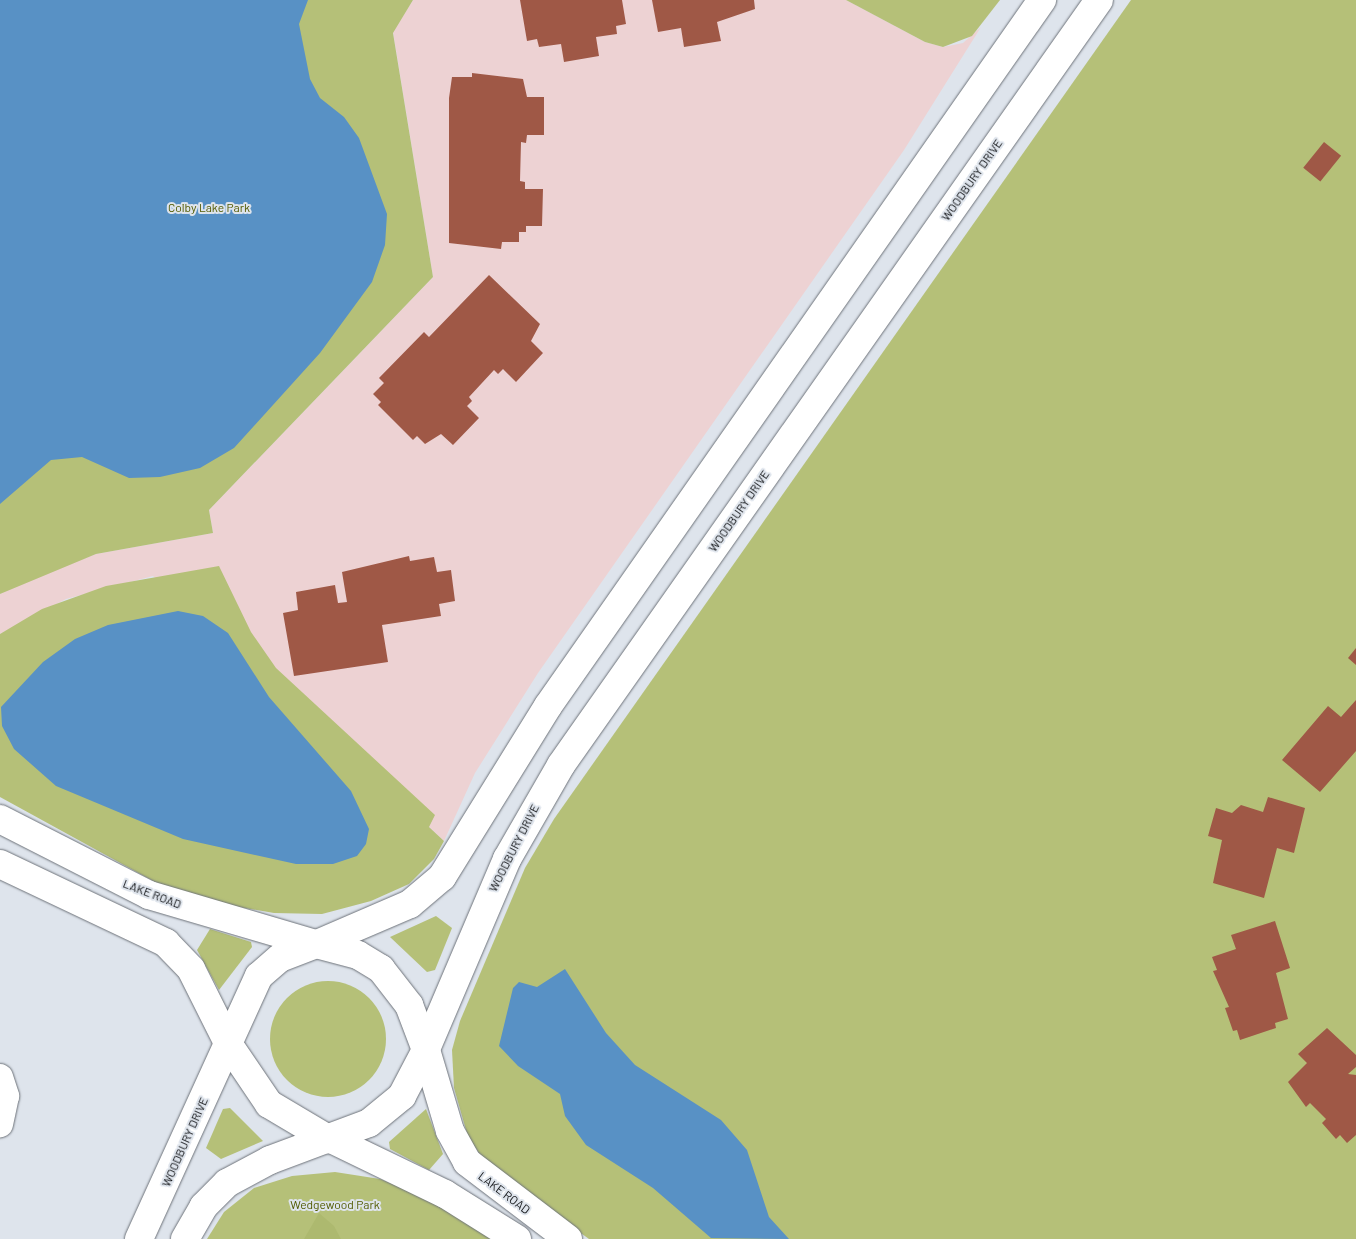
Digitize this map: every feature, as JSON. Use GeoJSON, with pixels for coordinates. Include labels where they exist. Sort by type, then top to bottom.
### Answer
{"type":"FeatureCollection","features":[{"type":"Feature","properties":{"kind":"main road"},"geometry":{"type":"LineString","coordinates":[[316,944],[410,904],[442,877],[553,698],[1042,0]]}},
{"type":"Feature","properties":{"kind":"main road","name":"WOODBURY DRIVE"},"geometry":{"type":"LineString","coordinates":[[329,1139],[387,1112],[406,1090],[426,1049],[507,859],[561,765],[1099,0]]}},
{"type":"Feature","properties":{"kind":"main road","name":"LAKE ROAD"},"geometry":{"type":"LineString","coordinates":[[0,819],[149,895],[358,955],[388,976],[409,1005],[426,1049],[450,1131],[467,1162],[568,1239]]}},
{"type":"Feature","properties":{"kind":"main road"},"geometry":{"type":"LineString","coordinates":[[0,864],[166,943],[191,970],[227,1042],[269,1104],[329,1139],[445,1194],[517,1239]]}},
{"type":"Feature","properties":{"kind":"main road","name":"WOODBURY DRIVE"},"geometry":{"type":"LineString","coordinates":[[139,1239],[227,1042],[259,976],[280,958],[316,944]]}},
{"type":"Feature","properties":{"kind":"main road"},"geometry":{"type":"LineString","coordinates":[[185,1239],[204,1206],[227,1182],[270,1160],[329,1139]]}},
{"type":"Feature","properties":{"kind":"street"},"geometry":{"type":"LineString","coordinates":[[0,1077],[6,1096],[0,1124]]}},
{"type":"Feature","properties":{"kind":"shaded area"},"geometry":{"type":"Polygon","coordinates":[[[413,0],[846,0],[925,42],[943,47],[963,43],[981,27],[904,150],[538,673],[475,773],[444,841],[276,682],[153,576],[66,599],[0,634],[0,594],[20,583],[96,554],[213,533],[209,510],[433,277],[393,32],[413,0]]]}},
{"type":"Feature","properties":{"kind":"green space","name":"Colby Lake Park"},"geometry":{"type":"Polygon","coordinates":[[[0,0],[413,0],[393,33],[433,277],[209,510],[213,533],[96,554],[0,594],[0,0]]]}},
{"type":"Feature","properties":{"kind":"green space"},"geometry":{"type":"Polygon","coordinates":[[[846,0],[1000,0],[972,36],[943,47],[925,42],[846,0]]]}},
{"type":"Feature","properties":{"kind":"green space"},"geometry":{"type":"Polygon","coordinates":[[[1131,0],[1356,0],[1356,1239],[589,1239],[488,1166],[468,1137],[454,1088],[452,1050],[460,1021],[525,868],[554,819],[1131,0]]]}},
{"type":"Feature","properties":{"kind":"green space"},"geometry":{"type":"Polygon","coordinates":[[[219,566],[251,632],[276,668],[435,815],[429,827],[444,841],[434,859],[409,884],[371,901],[322,914],[274,913],[227,905],[164,887],[0,797],[0,634],[42,609],[106,586],[219,566]]]}},
{"type":"Feature","properties":{"kind":"green space"},"geometry":{"type":"Polygon","coordinates":[[[436,916],[452,928],[435,970],[427,972],[390,937],[436,916]]]}},
{"type":"Feature","properties":{"kind":"green space"},"geometry":{"type":"Polygon","coordinates":[[[210,929],[251,942],[252,947],[219,990],[197,950],[210,929]]]}},
{"type":"Feature","properties":{"kind":"green space"},"geometry":{"type":"Polygon","coordinates":[[[328,981],[350,985],[369,998],[382,1017],[386,1039],[382,1061],[369,1080],[350,1093],[328,1097],[306,1093],[287,1080],[274,1061],[270,1039],[274,1017],[287,998],[306,985],[328,981]]]}},
{"type":"Feature","properties":{"kind":"green space"},"geometry":{"type":"Polygon","coordinates":[[[230,1108],[263,1141],[221,1159],[206,1148],[223,1109],[230,1108]]]}},
{"type":"Feature","properties":{"kind":"green space"},"geometry":{"type":"Polygon","coordinates":[[[426,1109],[443,1154],[429,1170],[390,1149],[389,1142],[426,1109]]]}},
{"type":"Feature","properties":{"kind":"green space","name":"Wedgewood Park"},"geometry":{"type":"Polygon","coordinates":[[[335,1172],[380,1179],[416,1193],[497,1239],[207,1239],[224,1212],[254,1188],[292,1176],[335,1172]]]}},
{"type":"Feature","properties":{"kind":"green space"},"geometry":{"type":"Polygon","coordinates":[[[319,1213],[334,1226],[341,1239],[304,1239],[319,1213]]]}},
{"type":"Feature","properties":{"kind":"water","name":"Colby Lake Park"},"geometry":{"type":"Polygon","coordinates":[[[0,0],[308,0],[299,24],[310,79],[320,98],[344,117],[359,138],[387,214],[385,245],[372,282],[320,353],[234,448],[200,468],[160,477],[129,478],[82,457],[51,460],[0,504],[0,0]]]}},
{"type":"Feature","properties":{"kind":"water"},"geometry":{"type":"Polygon","coordinates":[[[178,611],[203,616],[228,633],[269,697],[351,791],[369,829],[366,844],[357,856],[333,864],[296,864],[183,839],[56,786],[14,749],[2,726],[1,707],[43,662],[75,639],[108,625],[178,611]]]}},
{"type":"Feature","properties":{"kind":"water"},"geometry":{"type":"Polygon","coordinates":[[[565,969],[606,1033],[635,1065],[721,1120],[747,1150],[769,1217],[789,1239],[711,1238],[653,1188],[586,1145],[565,1116],[560,1094],[518,1066],[499,1046],[513,988],[519,982],[537,987],[565,969]]]}},
{"type":"Feature","properties":{"kind":"building"},"geometry":{"type":"Polygon","coordinates":[[[520,0],[622,0],[626,24],[616,26],[617,34],[596,37],[599,56],[564,62],[561,44],[539,47],[537,39],[527,41],[520,0]]]}},
{"type":"Feature","properties":{"kind":"building"},"geometry":{"type":"Polygon","coordinates":[[[652,0],[754,0],[755,9],[717,22],[721,41],[684,47],[681,28],[658,32],[652,0]]]}},
{"type":"Feature","properties":{"kind":"building"},"geometry":{"type":"Polygon","coordinates":[[[472,73],[523,79],[527,97],[544,97],[544,135],[527,135],[526,143],[521,142],[520,181],[525,182],[525,189],[543,189],[542,226],[526,226],[526,232],[519,232],[519,242],[502,242],[501,249],[449,243],[449,98],[452,77],[472,77],[472,73]]]}},
{"type":"Feature","properties":{"kind":"building"},"geometry":{"type":"Polygon","coordinates":[[[1324,142],[1341,156],[1320,181],[1303,168],[1324,142]]]}},
{"type":"Feature","properties":{"kind":"building"},"geometry":{"type":"Polygon","coordinates":[[[489,275],[540,324],[531,341],[543,353],[516,382],[503,369],[498,374],[494,370],[469,397],[472,401],[467,406],[479,418],[453,445],[441,434],[425,444],[417,436],[413,440],[378,405],[381,402],[373,394],[384,383],[379,378],[424,332],[429,337],[489,275]]]}},
{"type":"Feature","properties":{"kind":"building"},"geometry":{"type":"Polygon","coordinates":[[[409,556],[410,561],[434,557],[437,572],[451,570],[455,601],[439,604],[441,616],[382,625],[388,662],[294,676],[283,613],[298,610],[296,592],[335,585],[338,603],[347,602],[342,572],[409,556]]]}},
{"type":"Feature","properties":{"kind":"building"},"geometry":{"type":"Polygon","coordinates":[[[1356,648],[1356,665],[1348,658],[1356,648]]]}},
{"type":"Feature","properties":{"kind":"building"},"geometry":{"type":"Polygon","coordinates":[[[1356,700],[1356,751],[1320,792],[1282,760],[1328,706],[1341,717],[1356,700]]]}},
{"type":"Feature","properties":{"kind":"building"},"geometry":{"type":"Polygon","coordinates":[[[1268,797],[1305,808],[1294,853],[1277,848],[1264,898],[1213,883],[1222,840],[1208,836],[1216,808],[1232,813],[1241,805],[1263,812],[1268,797]]]}},
{"type":"Feature","properties":{"kind":"building"},"geometry":{"type":"Polygon","coordinates":[[[1275,921],[1290,968],[1276,973],[1288,1019],[1275,1023],[1276,1028],[1240,1040],[1237,1030],[1233,1031],[1225,1008],[1229,1007],[1213,971],[1217,970],[1212,957],[1236,949],[1231,935],[1275,921]]]}},
{"type":"Feature","properties":{"kind":"building"},"geometry":{"type":"Polygon","coordinates":[[[1327,1028],[1356,1055],[1356,1067],[1348,1074],[1356,1075],[1356,1135],[1347,1143],[1340,1135],[1336,1139],[1322,1123],[1326,1119],[1310,1103],[1306,1107],[1288,1082],[1307,1063],[1298,1054],[1327,1028]]]}}]}
